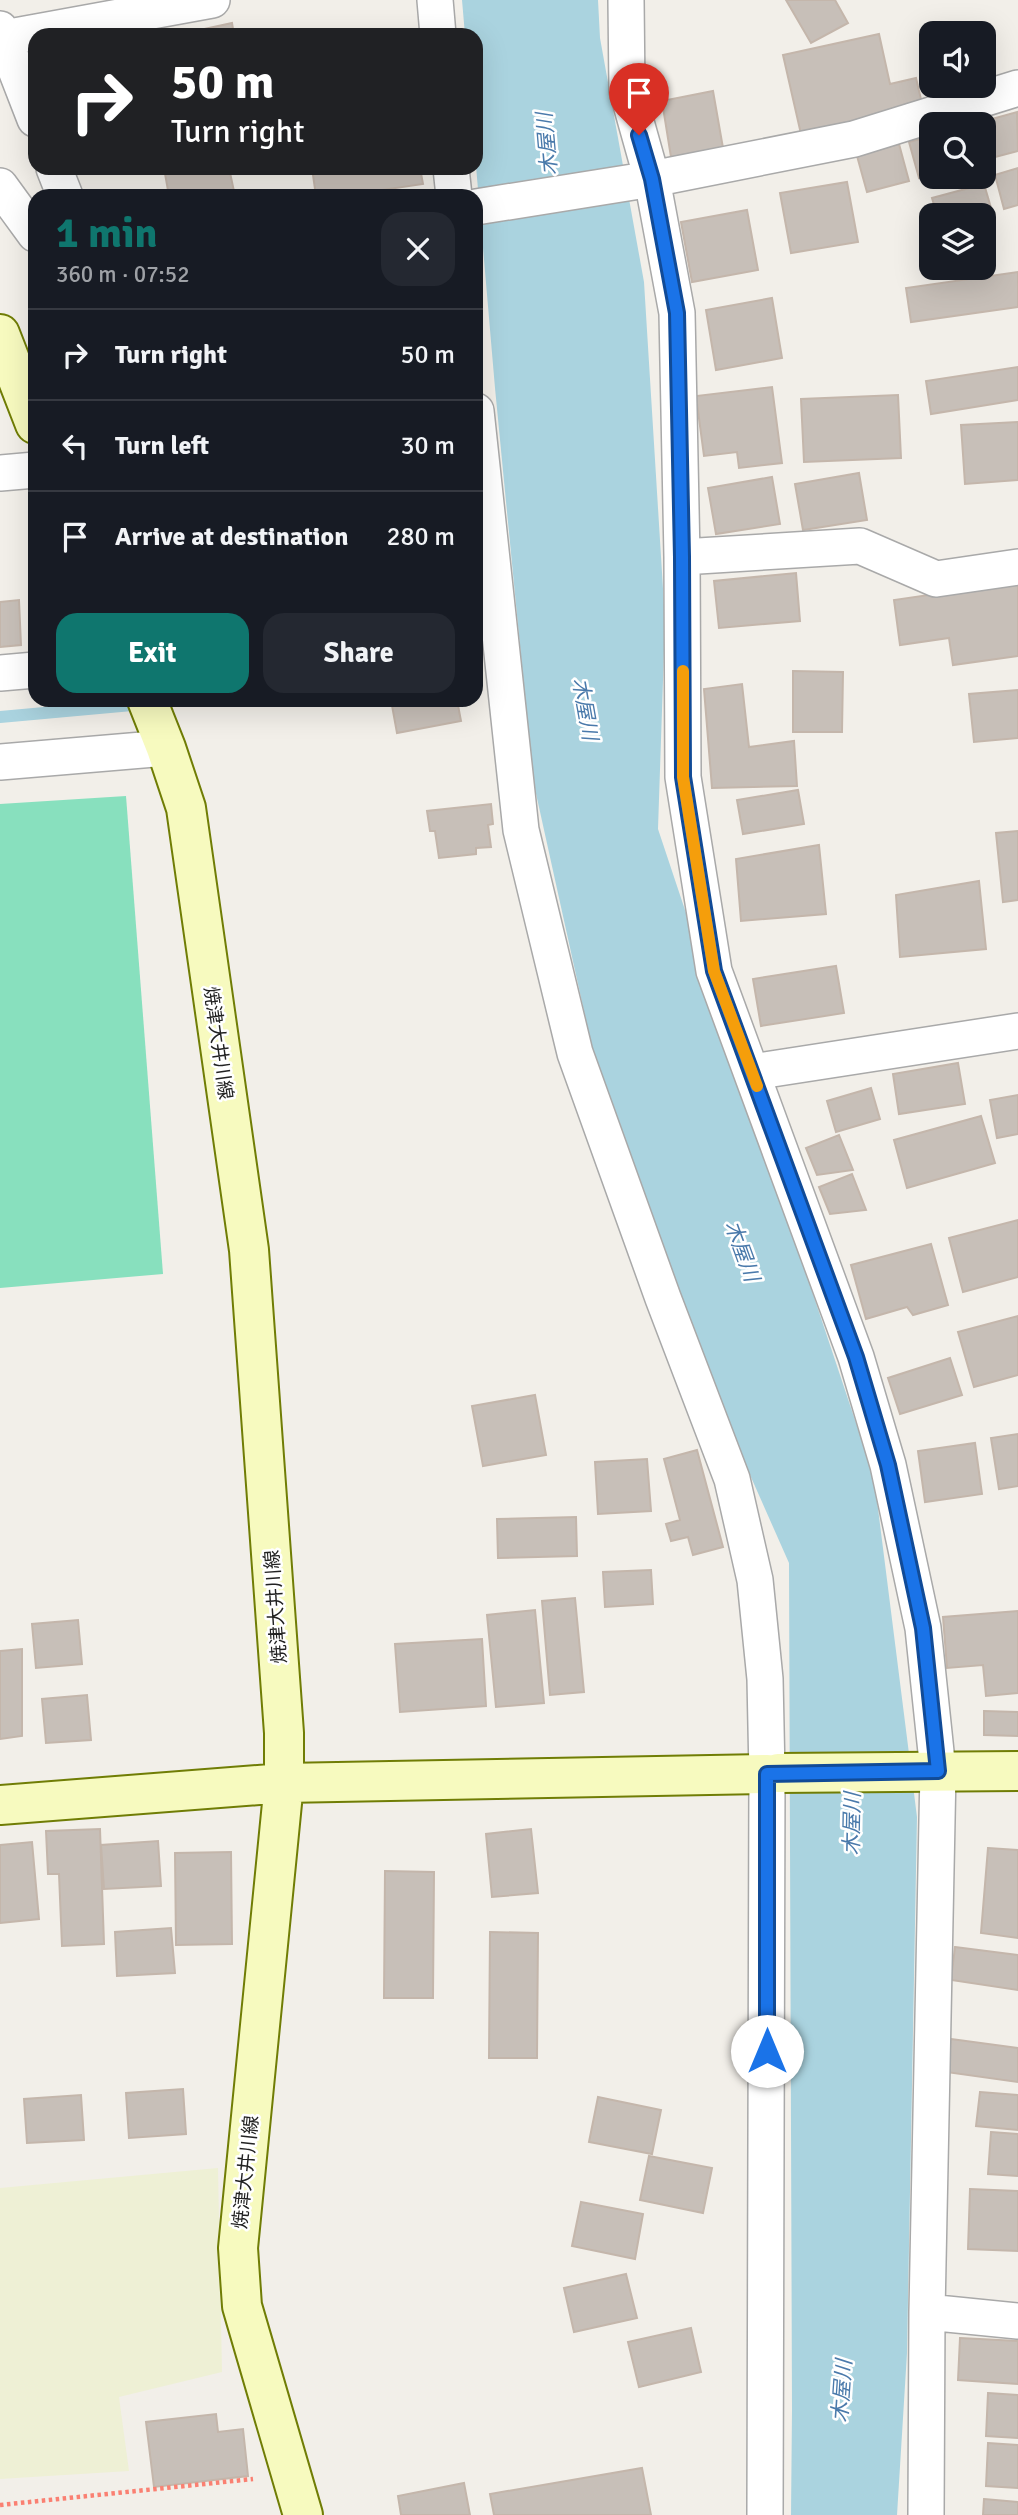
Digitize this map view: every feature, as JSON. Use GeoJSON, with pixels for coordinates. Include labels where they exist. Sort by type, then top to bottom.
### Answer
{"type":"FeatureCollection","features":[{"type":"Feature","properties":{"kind":"main road"},"geometry":{"type":"LineString","coordinates":[[0,334],[28,406]]}},
{"type":"Feature","properties":{"kind":"main road","name":"焼津大井川線"},"geometry":{"type":"LineString","coordinates":[[156,724],[186,808],[249,1250],[283,1719],[284,1783],[238,2248],[242,2306],[303,2515]]}},
{"type":"Feature","properties":{"kind":"main road"},"geometry":{"type":"LineString","coordinates":[[0,1805],[284,1783],[772,1773],[1018,1772]]}},
{"type":"Feature","properties":{"kind":"street"},"geometry":{"type":"LineString","coordinates":[[34,28],[212,0]]}},
{"type":"Feature","properties":{"kind":"street"},"geometry":{"type":"LineString","coordinates":[[435,0],[437,28]]}},
{"type":"Feature","properties":{"kind":"street"},"geometry":{"type":"LineString","coordinates":[[626,0],[627,90],[652,179],[677,313],[683,777],[714,971],[856,1357],[888,1465],[923,1628],[938,1771],[927,2312],[926,2515]]}},
{"type":"Feature","properties":{"kind":"street"},"geometry":{"type":"LineString","coordinates":[[28,29],[2,33],[28,101]]}},
{"type":"Feature","properties":{"kind":"street"},"geometry":{"type":"LineString","coordinates":[[483,206],[652,179],[854,139],[1018,88]]}},
{"type":"Feature","properties":{"kind":"street"},"geometry":{"type":"LineString","coordinates":[[0,186],[28,224]]}},
{"type":"Feature","properties":{"kind":"street"},"geometry":{"type":"LineString","coordinates":[[0,473],[28,471]]}},
{"type":"Feature","properties":{"kind":"street"},"geometry":{"type":"LineString","coordinates":[[483,545],[521,830],[575,1053],[663,1298],[732,1479],[755,1580],[772,1773],[765,2515]]}},
{"type":"Feature","properties":{"kind":"street"},"geometry":{"type":"LineString","coordinates":[[682,557],[860,546],[936,579],[1018,567]]}},
{"type":"Feature","properties":{"kind":"street"},"geometry":{"type":"LineString","coordinates":[[0,673],[28,671]]}},
{"type":"Feature","properties":{"kind":"street"},"geometry":{"type":"LineString","coordinates":[[0,762],[156,724]]}},
{"type":"Feature","properties":{"kind":"street"},"geometry":{"type":"LineString","coordinates":[[752,1072],[1018,1031]]}},
{"type":"Feature","properties":{"kind":"street"},"geometry":{"type":"LineString","coordinates":[[927,2312],[1018,2321]]}},
{"type":"Feature","properties":{"kind":"path"},"geometry":{"type":"LineString","coordinates":[[0,2505],[291,2475]]}},
{"type":"Feature","properties":{"kind":"green space"},"geometry":{"type":"Polygon","coordinates":[[[126,796],[163,1274],[0,1288],[0,804],[126,796]]]}},
{"type":"Feature","properties":{"kind":"green space"},"geometry":{"type":"Polygon","coordinates":[[[218,2168],[222,2372],[119,2397],[129,2471],[0,2479],[0,2188],[218,2168]]]}},
{"type":"Feature","properties":{"kind":"water","name":"木屋川"},"geometry":{"type":"Polygon","coordinates":[[[462,0],[598,0],[600,38],[644,282],[665,621],[658,829],[874,1477],[917,1817],[907,2353],[897,2515],[791,2515],[789,1563],[623,1188],[533,780],[483,248],[483,189],[478,189],[477,175],[483,175],[483,28],[464,28],[462,0]]]}},
{"type":"Feature","properties":{"kind":"building"},"geometry":{"type":"Polygon","coordinates":[[[786,0],[835,0],[848,23],[811,43],[786,0]]]}},
{"type":"Feature","properties":{"kind":"building"},"geometry":{"type":"Polygon","coordinates":[[[232,23],[233,28],[209,28],[232,23]]]}},
{"type":"Feature","properties":{"kind":"building"},"geometry":{"type":"Polygon","coordinates":[[[879,34],[890,84],[916,78],[923,108],[801,134],[783,55],[879,34]]]}},
{"type":"Feature","properties":{"kind":"building"},"geometry":{"type":"Polygon","coordinates":[[[713,91],[723,148],[671,157],[662,101],[713,91]]]}},
{"type":"Feature","properties":{"kind":"building"},"geometry":{"type":"Polygon","coordinates":[[[1017,112],[1018,151],[996,157],[996,118],[1017,112]]]}},
{"type":"Feature","properties":{"kind":"building"},"geometry":{"type":"Polygon","coordinates":[[[919,139],[919,178],[909,142],[919,139]]]}},
{"type":"Feature","properties":{"kind":"building"},"geometry":{"type":"Polygon","coordinates":[[[899,144],[909,181],[867,192],[857,156],[899,144]]]}},
{"type":"Feature","properties":{"kind":"building"},"geometry":{"type":"Polygon","coordinates":[[[1018,168],[1018,205],[1004,209],[996,175],[1018,168]]]}},
{"type":"Feature","properties":{"kind":"building"},"geometry":{"type":"Polygon","coordinates":[[[165,175],[230,175],[234,189],[168,189],[165,175]]]}},
{"type":"Feature","properties":{"kind":"building"},"geometry":{"type":"Polygon","coordinates":[[[313,175],[421,175],[423,184],[389,189],[315,189],[313,175]]]}},
{"type":"Feature","properties":{"kind":"building"},"geometry":{"type":"Polygon","coordinates":[[[847,182],[858,242],[791,253],[780,193],[847,182]]]}},
{"type":"Feature","properties":{"kind":"building"},"geometry":{"type":"Polygon","coordinates":[[[965,189],[985,189],[990,203],[933,203],[932,198],[965,189]]]}},
{"type":"Feature","properties":{"kind":"building"},"geometry":{"type":"Polygon","coordinates":[[[747,210],[758,270],[692,282],[681,222],[747,210]]]}},
{"type":"Feature","properties":{"kind":"building"},"geometry":{"type":"Polygon","coordinates":[[[1018,272],[1018,307],[911,322],[906,288],[962,280],[996,280],[996,275],[1018,272]]]}},
{"type":"Feature","properties":{"kind":"building"},"geometry":{"type":"Polygon","coordinates":[[[772,298],[782,358],[716,370],[706,310],[772,298]]]}},
{"type":"Feature","properties":{"kind":"building"},"geometry":{"type":"Polygon","coordinates":[[[1018,367],[1018,400],[931,414],[926,381],[1018,367]]]}},
{"type":"Feature","properties":{"kind":"building"},"geometry":{"type":"Polygon","coordinates":[[[772,387],[782,463],[739,468],[737,452],[704,456],[696,396],[772,387]]]}},
{"type":"Feature","properties":{"kind":"building"},"geometry":{"type":"Polygon","coordinates":[[[898,395],[901,458],[804,462],[801,399],[898,395]]]}},
{"type":"Feature","properties":{"kind":"building"},"geometry":{"type":"Polygon","coordinates":[[[1018,422],[1018,480],[965,484],[961,425],[1018,422]]]}},
{"type":"Feature","properties":{"kind":"building"},"geometry":{"type":"Polygon","coordinates":[[[859,473],[867,520],[803,530],[795,484],[859,473]]]}},
{"type":"Feature","properties":{"kind":"building"},"geometry":{"type":"Polygon","coordinates":[[[772,477],[780,524],[716,534],[708,488],[772,477]]]}},
{"type":"Feature","properties":{"kind":"building"},"geometry":{"type":"Polygon","coordinates":[[[796,573],[800,621],[719,628],[714,581],[796,573]]]}},
{"type":"Feature","properties":{"kind":"building"},"geometry":{"type":"Polygon","coordinates":[[[1018,582],[1018,656],[953,665],[949,638],[900,645],[894,600],[1018,582]]]}},
{"type":"Feature","properties":{"kind":"building"},"geometry":{"type":"Polygon","coordinates":[[[19,600],[21,645],[0,647],[0,602],[19,600]]]}},
{"type":"Feature","properties":{"kind":"building"},"geometry":{"type":"Polygon","coordinates":[[[793,671],[843,672],[842,732],[793,732],[793,671]]]}},
{"type":"Feature","properties":{"kind":"building"},"geometry":{"type":"Polygon","coordinates":[[[742,684],[749,747],[794,741],[797,786],[712,788],[704,689],[742,684]]]}},
{"type":"Feature","properties":{"kind":"building"},"geometry":{"type":"Polygon","coordinates":[[[1018,690],[1018,738],[974,742],[969,694],[1018,690]]]}},
{"type":"Feature","properties":{"kind":"building"},"geometry":{"type":"Polygon","coordinates":[[[392,707],[458,707],[461,721],[397,733],[392,707]]]}},
{"type":"Feature","properties":{"kind":"building"},"geometry":{"type":"Polygon","coordinates":[[[798,790],[804,824],[743,834],[737,800],[798,790]]]}},
{"type":"Feature","properties":{"kind":"building"},"geometry":{"type":"Polygon","coordinates":[[[491,804],[493,824],[488,825],[491,847],[476,848],[476,854],[439,858],[435,831],[430,831],[427,811],[491,804]]]}},
{"type":"Feature","properties":{"kind":"building"},"geometry":{"type":"Polygon","coordinates":[[[1018,831],[1018,900],[1003,902],[996,833],[1018,831]]]}},
{"type":"Feature","properties":{"kind":"building"},"geometry":{"type":"Polygon","coordinates":[[[819,845],[826,914],[741,921],[736,859],[819,845]]]}},
{"type":"Feature","properties":{"kind":"building"},"geometry":{"type":"Polygon","coordinates":[[[979,881],[986,949],[900,957],[896,895],[979,881]]]}},
{"type":"Feature","properties":{"kind":"building"},"geometry":{"type":"Polygon","coordinates":[[[836,966],[844,1013],[761,1026],[753,979],[836,966]]]}},
{"type":"Feature","properties":{"kind":"building"},"geometry":{"type":"Polygon","coordinates":[[[958,1063],[965,1104],[899,1114],[893,1074],[958,1063]]]}},
{"type":"Feature","properties":{"kind":"building"},"geometry":{"type":"Polygon","coordinates":[[[871,1088],[880,1119],[836,1132],[827,1101],[871,1088]]]}},
{"type":"Feature","properties":{"kind":"building"},"geometry":{"type":"Polygon","coordinates":[[[1018,1095],[1018,1134],[997,1138],[990,1100],[1018,1095]]]}},
{"type":"Feature","properties":{"kind":"building"},"geometry":{"type":"Polygon","coordinates":[[[981,1116],[995,1163],[907,1188],[894,1140],[981,1116]]]}},
{"type":"Feature","properties":{"kind":"building"},"geometry":{"type":"Polygon","coordinates":[[[839,1135],[853,1170],[817,1175],[806,1148],[839,1135]]]}},
{"type":"Feature","properties":{"kind":"building"},"geometry":{"type":"Polygon","coordinates":[[[852,1174],[866,1210],[830,1214],[819,1187],[852,1174]]]}},
{"type":"Feature","properties":{"kind":"building"},"geometry":{"type":"Polygon","coordinates":[[[1018,1220],[1018,1277],[963,1292],[949,1238],[1018,1220]]]}},
{"type":"Feature","properties":{"kind":"building"},"geometry":{"type":"Polygon","coordinates":[[[931,1244],[948,1305],[913,1315],[907,1307],[866,1319],[851,1265],[931,1244]]]}},
{"type":"Feature","properties":{"kind":"building"},"geometry":{"type":"Polygon","coordinates":[[[1018,1316],[1018,1375],[974,1387],[958,1332],[1018,1316]]]}},
{"type":"Feature","properties":{"kind":"building"},"geometry":{"type":"Polygon","coordinates":[[[950,1358],[962,1395],[900,1414],[888,1378],[950,1358]]]}},
{"type":"Feature","properties":{"kind":"building"},"geometry":{"type":"Polygon","coordinates":[[[535,1395],[546,1455],[483,1466],[472,1406],[535,1395]]]}},
{"type":"Feature","properties":{"kind":"building"},"geometry":{"type":"Polygon","coordinates":[[[1018,1434],[1018,1486],[999,1489],[991,1438],[1018,1434]]]}},
{"type":"Feature","properties":{"kind":"building"},"geometry":{"type":"Polygon","coordinates":[[[975,1443],[982,1494],[925,1502],[918,1451],[975,1443]]]}},
{"type":"Feature","properties":{"kind":"building"},"geometry":{"type":"Polygon","coordinates":[[[697,1450],[723,1547],[693,1555],[688,1537],[671,1541],[666,1524],[680,1520],[664,1459],[697,1450]]]}},
{"type":"Feature","properties":{"kind":"building"},"geometry":{"type":"Polygon","coordinates":[[[647,1459],[651,1511],[598,1514],[595,1462],[647,1459]]]}},
{"type":"Feature","properties":{"kind":"building"},"geometry":{"type":"Polygon","coordinates":[[[576,1517],[577,1556],[498,1558],[497,1519],[576,1517]]]}},
{"type":"Feature","properties":{"kind":"building"},"geometry":{"type":"Polygon","coordinates":[[[651,1570],[653,1604],[605,1607],[603,1572],[651,1570]]]}},
{"type":"Feature","properties":{"kind":"building"},"geometry":{"type":"Polygon","coordinates":[[[575,1598],[584,1692],[550,1695],[542,1601],[575,1598]]]}},
{"type":"Feature","properties":{"kind":"building"},"geometry":{"type":"Polygon","coordinates":[[[535,1610],[544,1703],[496,1707],[487,1615],[535,1610]]]}},
{"type":"Feature","properties":{"kind":"building"},"geometry":{"type":"Polygon","coordinates":[[[1018,1611],[1018,1693],[986,1696],[983,1665],[947,1668],[943,1617],[1018,1611]]]}},
{"type":"Feature","properties":{"kind":"building"},"geometry":{"type":"Polygon","coordinates":[[[78,1620],[82,1664],[36,1668],[32,1624],[78,1620]]]}},
{"type":"Feature","properties":{"kind":"building"},"geometry":{"type":"Polygon","coordinates":[[[482,1639],[486,1706],[400,1712],[395,1644],[482,1639]]]}},
{"type":"Feature","properties":{"kind":"building"},"geometry":{"type":"Polygon","coordinates":[[[22,1649],[22,1736],[0,1739],[0,1651],[22,1649]]]}},
{"type":"Feature","properties":{"kind":"building"},"geometry":{"type":"Polygon","coordinates":[[[87,1695],[91,1740],[46,1743],[42,1699],[87,1695]]]}},
{"type":"Feature","properties":{"kind":"building"},"geometry":{"type":"Polygon","coordinates":[[[984,1711],[1018,1712],[1018,1736],[984,1735],[984,1711]]]}},
{"type":"Feature","properties":{"kind":"building"},"geometry":{"type":"Polygon","coordinates":[[[100,1829],[104,1944],[62,1946],[59,1874],[48,1874],[46,1831],[100,1829]]]}},
{"type":"Feature","properties":{"kind":"building"},"geometry":{"type":"Polygon","coordinates":[[[531,1829],[538,1893],[492,1897],[486,1834],[531,1829]]]}},
{"type":"Feature","properties":{"kind":"building"},"geometry":{"type":"Polygon","coordinates":[[[158,1841],[161,1886],[104,1889],[101,1845],[158,1841]]]}},
{"type":"Feature","properties":{"kind":"building"},"geometry":{"type":"Polygon","coordinates":[[[32,1842],[39,1919],[0,1923],[0,1845],[32,1842]]]}},
{"type":"Feature","properties":{"kind":"building"},"geometry":{"type":"Polygon","coordinates":[[[988,1848],[1018,1850],[1018,1938],[981,1933],[988,1848]]]}},
{"type":"Feature","properties":{"kind":"building"},"geometry":{"type":"Polygon","coordinates":[[[231,1852],[232,1944],[176,1945],[175,1853],[231,1852]]]}},
{"type":"Feature","properties":{"kind":"building"},"geometry":{"type":"Polygon","coordinates":[[[385,1871],[434,1872],[433,1998],[384,1998],[385,1871]]]}},
{"type":"Feature","properties":{"kind":"building"},"geometry":{"type":"Polygon","coordinates":[[[171,1928],[175,1973],[117,1976],[115,1932],[171,1928]]]}},
{"type":"Feature","properties":{"kind":"building"},"geometry":{"type":"Polygon","coordinates":[[[490,1932],[538,1933],[537,2058],[489,2058],[490,1932]]]}},
{"type":"Feature","properties":{"kind":"building"},"geometry":{"type":"Polygon","coordinates":[[[955,1947],[1018,1955],[1018,1990],[951,1980],[955,1947]]]}},
{"type":"Feature","properties":{"kind":"building"},"geometry":{"type":"Polygon","coordinates":[[[951,2039],[1018,2048],[1018,2082],[946,2072],[951,2039]]]}},
{"type":"Feature","properties":{"kind":"building"},"geometry":{"type":"Polygon","coordinates":[[[183,2089],[186,2134],[129,2138],[126,2093],[183,2089]]]}},
{"type":"Feature","properties":{"kind":"building"},"geometry":{"type":"Polygon","coordinates":[[[980,2092],[1018,2095],[1018,2130],[976,2126],[980,2092]]]}},
{"type":"Feature","properties":{"kind":"building"},"geometry":{"type":"Polygon","coordinates":[[[81,2095],[84,2140],[27,2143],[24,2099],[81,2095]]]}},
{"type":"Feature","properties":{"kind":"building"},"geometry":{"type":"Polygon","coordinates":[[[598,2097],[661,2110],[652,2154],[589,2142],[598,2097]]]}},
{"type":"Feature","properties":{"kind":"building"},"geometry":{"type":"Polygon","coordinates":[[[991,2132],[1018,2134],[1018,2176],[988,2174],[991,2132]]]}},
{"type":"Feature","properties":{"kind":"building"},"geometry":{"type":"Polygon","coordinates":[[[649,2156],[712,2168],[703,2213],[640,2200],[649,2156]]]}},
{"type":"Feature","properties":{"kind":"building"},"geometry":{"type":"Polygon","coordinates":[[[970,2189],[1018,2191],[1018,2251],[968,2249],[970,2189]]]}},
{"type":"Feature","properties":{"kind":"building"},"geometry":{"type":"Polygon","coordinates":[[[581,2202],[643,2214],[635,2259],[572,2246],[581,2202]]]}},
{"type":"Feature","properties":{"kind":"building"},"geometry":{"type":"Polygon","coordinates":[[[626,2274],[637,2318],[574,2332],[564,2288],[626,2274]]]}},
{"type":"Feature","properties":{"kind":"building"},"geometry":{"type":"Polygon","coordinates":[[[691,2328],[701,2372],[639,2387],[628,2342],[691,2328]]]}},
{"type":"Feature","properties":{"kind":"building"},"geometry":{"type":"Polygon","coordinates":[[[960,2338],[1018,2341],[1018,2384],[958,2380],[960,2338]]]}},
{"type":"Feature","properties":{"kind":"building"},"geometry":{"type":"Polygon","coordinates":[[[988,2393],[1018,2395],[1018,2438],[986,2436],[988,2393]]]}},
{"type":"Feature","properties":{"kind":"building"},"geometry":{"type":"Polygon","coordinates":[[[216,2414],[218,2432],[243,2429],[248,2476],[154,2487],[146,2422],[216,2414]]]}},
{"type":"Feature","properties":{"kind":"building"},"geometry":{"type":"Polygon","coordinates":[[[988,2443],[1018,2445],[1018,2488],[986,2486],[988,2443]]]}},
{"type":"Feature","properties":{"kind":"building"},"geometry":{"type":"Polygon","coordinates":[[[642,2468],[651,2515],[494,2515],[490,2494],[642,2468]]]}},
{"type":"Feature","properties":{"kind":"building"},"geometry":{"type":"Polygon","coordinates":[[[464,2483],[470,2515],[401,2515],[398,2496],[464,2483]]]}},
{"type":"Feature","properties":{"kind":"building"},"geometry":{"type":"Polygon","coordinates":[[[984,2499],[1018,2502],[1018,2515],[983,2515],[984,2499]]]}},
{"type":"Feature","properties":{"kind":"waterway"},"geometry":{"type":"LineString","coordinates":[[0,717],[110,707]]}},
{"type":"Feature","properties":{"kind":"slow traffic"},"geometry":{"type":"LineString","coordinates":[[683,671],[683,777],[714,971],[757,1086]]}},
{"type":"Feature","properties":{"kind":"route"},"geometry":{"type":"LineString","coordinates":[[639,135],[652,179],[677,313],[683,777],[714,971],[856,1357],[888,1465],[923,1628],[938,1771],[767,1774],[767,2051]]}}]}
